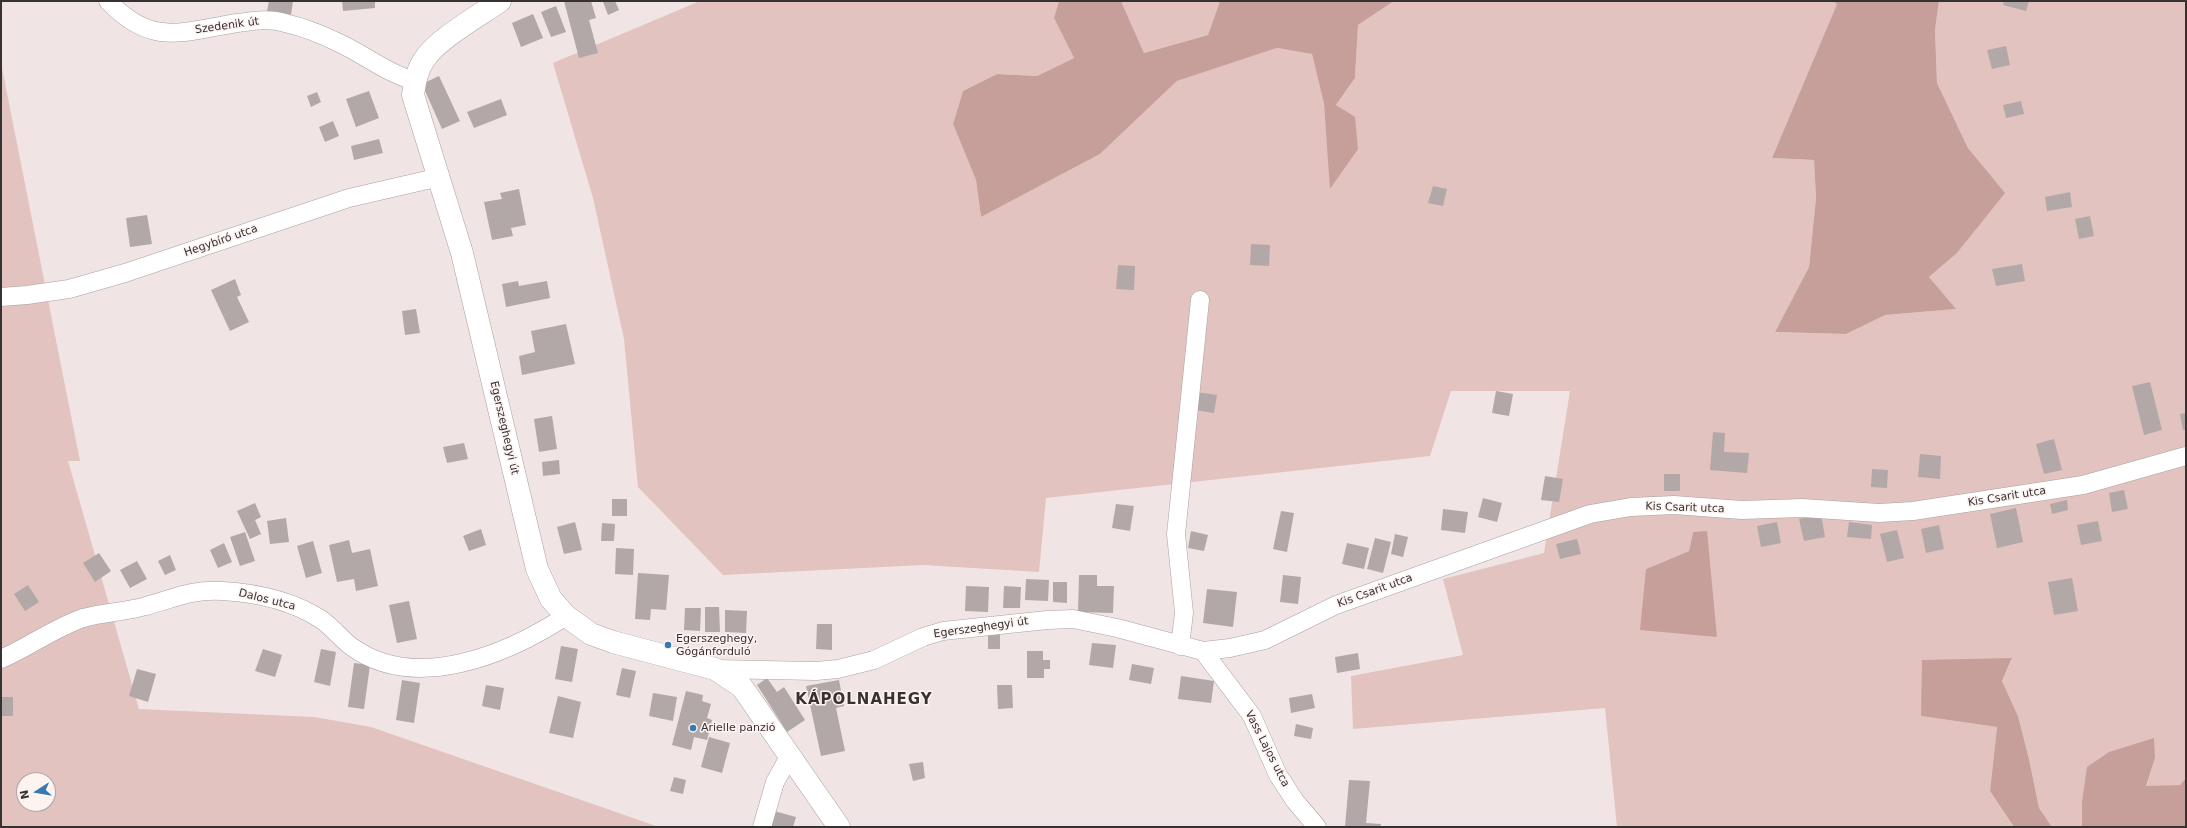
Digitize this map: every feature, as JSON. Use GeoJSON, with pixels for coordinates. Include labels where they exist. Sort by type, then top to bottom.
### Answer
{"type":"FeatureCollection","features":[{"type":"Feature","properties":{"kind":"street","name":"Szedenik út"},"geometry":{"type":"LineString","coordinates":[[108,1],[130,21],[146,30],[159,33],[174,34],[258,20],[284,22],[336,41],[396,76],[415,81]]}},
{"type":"Feature","properties":{"kind":"street"},"geometry":{"type":"LineString","coordinates":[[415,81],[425,58],[436,46],[500,1]]}},
{"type":"Feature","properties":{"kind":"street","name":"Egerszeghegyi út"},"geometry":{"type":"LineString","coordinates":[[415,81],[413,95],[416,108],[440,177],[478,314],[531,548],[537,569],[551,599],[566,616],[591,634],[613,642],[715,669],[808,671],[838,669],[874,660],[923,636],[943,631],[1047,620],[1073,619],[1117,628],[1203,651]]}},
{"type":"Feature","properties":{"kind":"street","name":"Hegybíró utca"},"geometry":{"type":"LineString","coordinates":[[1,297],[27,296],[76,287],[125,273],[349,198],[440,177]]}},
{"type":"Feature","properties":{"kind":"street"},"geometry":{"type":"LineString","coordinates":[[1180,646],[1184,613],[1176,534],[1200,300]]}},
{"type":"Feature","properties":{"kind":"street","name":"Kis Csarit utca"},"geometry":{"type":"LineString","coordinates":[[1203,651],[1230,648],[1265,640],[1336,605],[1590,514],[1610,509],[1674,505],[1742,510],[1802,508],[1879,513],[1913,512],[2083,485],[2186,456]]}},
{"type":"Feature","properties":{"kind":"street","name":"Dalos utca"},"geometry":{"type":"LineString","coordinates":[[1,659],[21,651],[52,632],[83,618],[145,607],[181,594],[199,591],[248,593],[288,603],[323,621],[352,647],[395,665],[420,667],[460,664],[481,659],[541,633],[566,616]]}},
{"type":"Feature","properties":{"kind":"street","name":"Vass Lajos utca"},"geometry":{"type":"LineString","coordinates":[[1203,651],[1252,716],[1278,775],[1295,801],[1317,827]]}},
{"type":"Feature","properties":{"kind":"street","name":"Egerszeghegyi út"},"geometry":{"type":"LineString","coordinates":[[715,669],[742,687],[838,827]]}},
{"type":"Feature","properties":{"kind":"street"},"geometry":{"type":"LineString","coordinates":[[762,827],[775,782],[789,757]]}},
{"type":"Feature","properties":{"kind":"shaded area"},"geometry":{"type":"Polygon","coordinates":[[[700,1],[1059,1],[1054,18],[1074,58],[1037,76],[997,74],[963,91],[953,124],[976,180],[981,217],[1100,154],[1177,81],[1277,48],[1312,54],[1324,104],[1331,188],[1336,105],[1355,78],[1358,25],[1394,1],[1832,1],[1837,4],[1772,158],[1814,160],[1816,198],[1809,267],[1775,332],[1846,334],[1884,315],[1955,309],[1929,277],[1957,253],[2004,193],[1968,148],[1937,83],[1935,30],[1939,1],[2186,1],[2186,778],[2180,785],[2146,787],[2155,758],[2082,802],[2082,827],[2052,827],[2039,808],[2018,716],[2002,681],[2012,659],[1922,716],[1997,727],[1990,791],[2014,827],[1617,827],[1605,708],[1353,729],[1351,676],[1463,655],[1443,579],[1544,553],[1570,391],[1451,391],[1430,456],[1046,498],[1039,572],[923,565],[723,575],[638,487],[624,339],[593,198],[553,63],[700,1]],[[1693,532],[1689,551],[1646,569],[1717,637],[1693,532]]]}},
{"type":"Feature","properties":{"kind":"shaded area"},"geometry":{"type":"Polygon","coordinates":[[[1059,1],[1121,1],[1144,53],[1208,35],[1220,1],[1394,1],[1358,25],[1355,78],[1336,105],[1355,117],[1358,149],[1330,189],[1324,104],[1312,54],[1277,48],[1177,81],[1100,154],[981,217],[976,180],[953,124],[963,91],[997,74],[1037,76],[1074,58],[1054,18],[1059,1]]]}},
{"type":"Feature","properties":{"kind":"shaded area"},"geometry":{"type":"Polygon","coordinates":[[[1121,1],[1220,1],[1208,35],[1144,53],[1121,1]]]}},
{"type":"Feature","properties":{"kind":"shaded area"},"geometry":{"type":"Polygon","coordinates":[[[1832,1],[1939,1],[1935,30],[1937,83],[1968,148],[2005,193],[1957,253],[1929,277],[1956,309],[1885,315],[1846,334],[1775,332],[1809,267],[1816,198],[1814,160],[1772,158],[1837,4],[1832,1]]]}},
{"type":"Feature","properties":{"kind":"shaded area"},"geometry":{"type":"Polygon","coordinates":[[[1,63],[80,461],[68,461],[139,709],[314,717],[371,727],[659,827],[1,827],[1,63]]]}},
{"type":"Feature","properties":{"kind":"shaded area"},"geometry":{"type":"Polygon","coordinates":[[[1707,531],[1717,637],[1640,630],[1646,569],[1689,551],[1693,532],[1707,531]]]}},
{"type":"Feature","properties":{"kind":"shaded area"},"geometry":{"type":"Polygon","coordinates":[[[2012,658],[2002,681],[2018,716],[2039,808],[2052,827],[2014,827],[1990,791],[1997,727],[1921,716],[1922,660],[2012,658]]]}},
{"type":"Feature","properties":{"kind":"shaded area"},"geometry":{"type":"Polygon","coordinates":[[[2154,738],[2155,758],[2146,786],[2180,785],[2186,778],[2186,827],[2082,827],[2082,802],[2087,767],[2109,752],[2154,738]]]}},
{"type":"Feature","properties":{"kind":"building"},"geometry":{"type":"Polygon","coordinates":[[[269,1],[293,1],[291,15],[267,11],[269,1]]]}},
{"type":"Feature","properties":{"kind":"building"},"geometry":{"type":"Polygon","coordinates":[[[342,1],[375,1],[375,8],[343,11],[342,1]]]}},
{"type":"Feature","properties":{"kind":"building"},"geometry":{"type":"Polygon","coordinates":[[[564,1],[591,1],[596,18],[589,20],[598,53],[579,58],[564,1]]]}},
{"type":"Feature","properties":{"kind":"building"},"geometry":{"type":"Polygon","coordinates":[[[615,1],[619,10],[608,15],[603,2],[615,1]]]}},
{"type":"Feature","properties":{"kind":"building"},"geometry":{"type":"Polygon","coordinates":[[[2004,1],[2029,1],[2026,11],[2003,5],[2004,1]]]}},
{"type":"Feature","properties":{"kind":"building"},"geometry":{"type":"Polygon","coordinates":[[[556,6],[566,32],[551,37],[541,12],[556,6]]]}},
{"type":"Feature","properties":{"kind":"building"},"geometry":{"type":"Polygon","coordinates":[[[533,14],[543,38],[521,47],[512,23],[533,14]]]}},
{"type":"Feature","properties":{"kind":"building"},"geometry":{"type":"Polygon","coordinates":[[[2006,46],[2010,65],[1992,69],[1987,50],[2006,46]]]}},
{"type":"Feature","properties":{"kind":"building"},"geometry":{"type":"Polygon","coordinates":[[[439,76],[460,121],[442,129],[422,84],[439,76]]]}},
{"type":"Feature","properties":{"kind":"building"},"geometry":{"type":"Polygon","coordinates":[[[369,91],[379,118],[356,127],[346,99],[369,91]]]}},
{"type":"Feature","properties":{"kind":"building"},"geometry":{"type":"Polygon","coordinates":[[[317,92],[321,102],[311,107],[307,96],[317,92]]]}},
{"type":"Feature","properties":{"kind":"building"},"geometry":{"type":"Polygon","coordinates":[[[501,99],[507,115],[474,128],[467,112],[501,99]]]}},
{"type":"Feature","properties":{"kind":"building"},"geometry":{"type":"Polygon","coordinates":[[[2021,101],[2024,114],[2006,118],[2003,105],[2021,101]]]}},
{"type":"Feature","properties":{"kind":"building"},"geometry":{"type":"Polygon","coordinates":[[[333,121],[339,136],[325,142],[319,127],[333,121]]]}},
{"type":"Feature","properties":{"kind":"building"},"geometry":{"type":"Polygon","coordinates":[[[379,139],[383,153],[354,160],[351,146],[379,139]]]}},
{"type":"Feature","properties":{"kind":"building"},"geometry":{"type":"Polygon","coordinates":[[[1433,186],[1447,189],[1443,206],[1428,203],[1433,186]]]}},
{"type":"Feature","properties":{"kind":"building"},"geometry":{"type":"Polygon","coordinates":[[[519,189],[526,225],[511,228],[513,236],[492,240],[484,202],[502,199],[500,193],[519,189]]]}},
{"type":"Feature","properties":{"kind":"building"},"geometry":{"type":"Polygon","coordinates":[[[2070,192],[2072,207],[2047,211],[2045,197],[2070,192]]]}},
{"type":"Feature","properties":{"kind":"building"},"geometry":{"type":"Polygon","coordinates":[[[147,215],[152,244],[130,247],[126,218],[147,215]]]}},
{"type":"Feature","properties":{"kind":"building"},"geometry":{"type":"Polygon","coordinates":[[[2090,216],[2094,236],[2079,239],[2075,219],[2090,216]]]}},
{"type":"Feature","properties":{"kind":"building"},"geometry":{"type":"Polygon","coordinates":[[[1251,244],[1270,245],[1269,266],[1250,265],[1251,244]]]}},
{"type":"Feature","properties":{"kind":"building"},"geometry":{"type":"Polygon","coordinates":[[[2022,264],[2025,281],[1996,286],[1992,269],[2022,264]]]}},
{"type":"Feature","properties":{"kind":"building"},"geometry":{"type":"Polygon","coordinates":[[[1118,265],[1135,266],[1134,290],[1116,289],[1118,265]]]}},
{"type":"Feature","properties":{"kind":"building"},"geometry":{"type":"Polygon","coordinates":[[[235,279],[241,295],[237,297],[249,322],[230,331],[211,290],[235,279]]]}},
{"type":"Feature","properties":{"kind":"building"},"geometry":{"type":"Polygon","coordinates":[[[518,281],[519,286],[547,281],[550,298],[506,307],[502,284],[518,281]]]}},
{"type":"Feature","properties":{"kind":"building"},"geometry":{"type":"Polygon","coordinates":[[[416,309],[420,333],[405,335],[402,311],[416,309]]]}},
{"type":"Feature","properties":{"kind":"building"},"geometry":{"type":"Polygon","coordinates":[[[566,324],[575,364],[522,375],[519,356],[535,352],[531,331],[566,324]]]}},
{"type":"Feature","properties":{"kind":"building"},"geometry":{"type":"Polygon","coordinates":[[[2150,382],[2162,430],[2144,435],[2132,386],[2150,382]]]}},
{"type":"Feature","properties":{"kind":"building"},"geometry":{"type":"Polygon","coordinates":[[[1496,391],[1513,394],[1509,416],[1492,413],[1496,391]]]}},
{"type":"Feature","properties":{"kind":"building"},"geometry":{"type":"Polygon","coordinates":[[[1196,392],[1217,395],[1214,413],[1194,410],[1196,392]]]}},
{"type":"Feature","properties":{"kind":"building"},"geometry":{"type":"Polygon","coordinates":[[[2186,413],[2186,430],[2183,430],[2180,414],[2186,413]]]}},
{"type":"Feature","properties":{"kind":"building"},"geometry":{"type":"Polygon","coordinates":[[[552,416],[557,449],[539,452],[534,419],[552,416]]]}},
{"type":"Feature","properties":{"kind":"building"},"geometry":{"type":"Polygon","coordinates":[[[1713,432],[1725,433],[1724,452],[1749,453],[1747,473],[1710,470],[1713,432]]]}},
{"type":"Feature","properties":{"kind":"building"},"geometry":{"type":"Polygon","coordinates":[[[2054,439],[2062,470],[2044,474],[2036,444],[2054,439]]]}},
{"type":"Feature","properties":{"kind":"building"},"geometry":{"type":"Polygon","coordinates":[[[464,443],[468,459],[447,463],[443,447],[464,443]]]}},
{"type":"Feature","properties":{"kind":"building"},"geometry":{"type":"Polygon","coordinates":[[[1920,454],[1941,456],[1940,479],[1918,477],[1920,454]]]}},
{"type":"Feature","properties":{"kind":"building"},"geometry":{"type":"Polygon","coordinates":[[[559,460],[560,474],[543,476],[542,462],[559,460]]]}},
{"type":"Feature","properties":{"kind":"building"},"geometry":{"type":"Polygon","coordinates":[[[1872,469],[1888,470],[1887,488],[1871,487],[1872,469]]]}},
{"type":"Feature","properties":{"kind":"building"},"geometry":{"type":"Polygon","coordinates":[[[1664,474],[1680,474],[1680,491],[1664,491],[1664,474]]]}},
{"type":"Feature","properties":{"kind":"building"},"geometry":{"type":"Polygon","coordinates":[[[1545,476],[1563,479],[1559,502],[1541,500],[1545,476]]]}},
{"type":"Feature","properties":{"kind":"building"},"geometry":{"type":"Polygon","coordinates":[[[2124,490],[2128,509],[2112,512],[2109,493],[2124,490]]]}},
{"type":"Feature","properties":{"kind":"building"},"geometry":{"type":"Polygon","coordinates":[[[1483,498],[1502,503],[1497,522],[1478,517],[1483,498]]]}},
{"type":"Feature","properties":{"kind":"building"},"geometry":{"type":"Polygon","coordinates":[[[612,499],[627,499],[627,516],[612,516],[612,499]]]}},
{"type":"Feature","properties":{"kind":"building"},"geometry":{"type":"Polygon","coordinates":[[[2067,500],[2068,510],[2052,514],[2050,504],[2067,500]]]}},
{"type":"Feature","properties":{"kind":"building"},"geometry":{"type":"Polygon","coordinates":[[[255,503],[261,517],[255,520],[261,534],[250,539],[237,511],[255,503]]]}},
{"type":"Feature","properties":{"kind":"building"},"geometry":{"type":"Polygon","coordinates":[[[1116,504],[1134,506],[1130,531],[1112,528],[1116,504]]]}},
{"type":"Feature","properties":{"kind":"building"},"geometry":{"type":"Polygon","coordinates":[[[2016,508],[2023,542],[1997,548],[1990,514],[2016,508]]]}},
{"type":"Feature","properties":{"kind":"building"},"geometry":{"type":"Polygon","coordinates":[[[1443,509],[1468,512],[1465,533],[1441,530],[1443,509]]]}},
{"type":"Feature","properties":{"kind":"building"},"geometry":{"type":"Polygon","coordinates":[[[1281,511],[1294,513],[1287,552],[1273,549],[1281,511]]]}},
{"type":"Feature","properties":{"kind":"building"},"geometry":{"type":"Polygon","coordinates":[[[1821,514],[1825,537],[1804,541],[1799,519],[1821,514]]]}},
{"type":"Feature","properties":{"kind":"building"},"geometry":{"type":"Polygon","coordinates":[[[286,518],[289,542],[270,544],[267,521],[286,518]]]}},
{"type":"Feature","properties":{"kind":"building"},"geometry":{"type":"Polygon","coordinates":[[[2098,521],[2102,541],[2081,545],[2077,525],[2098,521]]]}},
{"type":"Feature","properties":{"kind":"building"},"geometry":{"type":"Polygon","coordinates":[[[575,522],[582,550],[564,554],[557,527],[575,522]]]}},
{"type":"Feature","properties":{"kind":"building"},"geometry":{"type":"Polygon","coordinates":[[[1777,522],[1781,543],[1761,547],[1757,526],[1777,522]]]}},
{"type":"Feature","properties":{"kind":"building"},"geometry":{"type":"Polygon","coordinates":[[[1849,522],[1872,525],[1871,539],[1847,537],[1849,522]]]}},
{"type":"Feature","properties":{"kind":"building"},"geometry":{"type":"Polygon","coordinates":[[[602,523],[615,524],[614,541],[601,541],[602,523]]]}},
{"type":"Feature","properties":{"kind":"building"},"geometry":{"type":"Polygon","coordinates":[[[1939,525],[1944,549],[1926,553],[1921,529],[1939,525]]]}},
{"type":"Feature","properties":{"kind":"building"},"geometry":{"type":"Polygon","coordinates":[[[481,529],[486,545],[469,551],[463,536],[481,529]]]}},
{"type":"Feature","properties":{"kind":"building"},"geometry":{"type":"Polygon","coordinates":[[[1897,530],[1904,558],[1887,562],[1880,534],[1897,530]]]}},
{"type":"Feature","properties":{"kind":"building"},"geometry":{"type":"Polygon","coordinates":[[[1191,531],[1208,535],[1204,551],[1188,548],[1191,531]]]}},
{"type":"Feature","properties":{"kind":"building"},"geometry":{"type":"Polygon","coordinates":[[[245,532],[255,561],[240,566],[230,537],[245,532]]]}},
{"type":"Feature","properties":{"kind":"building"},"geometry":{"type":"Polygon","coordinates":[[[1395,534],[1408,537],[1403,557],[1391,554],[1395,534]]]}},
{"type":"Feature","properties":{"kind":"building"},"geometry":{"type":"Polygon","coordinates":[[[1375,538],[1391,542],[1383,573],[1367,569],[1375,538]]]}},
{"type":"Feature","properties":{"kind":"building"},"geometry":{"type":"Polygon","coordinates":[[[1577,539],[1581,554],[1560,559],[1556,544],[1577,539]]]}},
{"type":"Feature","properties":{"kind":"building"},"geometry":{"type":"Polygon","coordinates":[[[349,540],[352,553],[370,549],[378,586],[356,591],[354,579],[337,582],[329,545],[349,540]]]}},
{"type":"Feature","properties":{"kind":"building"},"geometry":{"type":"Polygon","coordinates":[[[313,541],[322,573],[306,578],[297,546],[313,541]]]}},
{"type":"Feature","properties":{"kind":"building"},"geometry":{"type":"Polygon","coordinates":[[[224,543],[232,562],[218,568],[210,550],[224,543]]]}},
{"type":"Feature","properties":{"kind":"building"},"geometry":{"type":"Polygon","coordinates":[[[1347,543],[1369,548],[1364,569],[1342,564],[1347,543]]]}},
{"type":"Feature","properties":{"kind":"building"},"geometry":{"type":"Polygon","coordinates":[[[616,548],[634,549],[633,575],[615,574],[616,548]]]}},
{"type":"Feature","properties":{"kind":"building"},"geometry":{"type":"Polygon","coordinates":[[[99,553],[111,571],[95,582],[83,563],[99,553]]]}},
{"type":"Feature","properties":{"kind":"building"},"geometry":{"type":"Polygon","coordinates":[[[170,555],[176,570],[165,575],[158,561],[170,555]]]}},
{"type":"Feature","properties":{"kind":"building"},"geometry":{"type":"Polygon","coordinates":[[[137,561],[147,579],[130,588],[120,570],[137,561]]]}},
{"type":"Feature","properties":{"kind":"building"},"geometry":{"type":"Polygon","coordinates":[[[638,573],[669,575],[666,610],[651,609],[650,620],[635,619],[638,573]]]}},
{"type":"Feature","properties":{"kind":"building"},"geometry":{"type":"Polygon","coordinates":[[[1079,575],[1097,575],[1097,586],[1114,586],[1113,613],[1078,612],[1079,575]]]}},
{"type":"Feature","properties":{"kind":"building"},"geometry":{"type":"Polygon","coordinates":[[[1283,575],[1301,577],[1298,604],[1280,602],[1283,575]]]}},
{"type":"Feature","properties":{"kind":"building"},"geometry":{"type":"Polygon","coordinates":[[[2072,578],[2078,611],[2054,615],[2048,582],[2072,578]]]}},
{"type":"Feature","properties":{"kind":"building"},"geometry":{"type":"Polygon","coordinates":[[[1026,579],[1049,580],[1048,601],[1025,600],[1026,579]]]}},
{"type":"Feature","properties":{"kind":"building"},"geometry":{"type":"Polygon","coordinates":[[[1053,582],[1067,582],[1067,603],[1053,602],[1053,582]]]}},
{"type":"Feature","properties":{"kind":"building"},"geometry":{"type":"Polygon","coordinates":[[[28,585],[39,602],[25,611],[14,594],[28,585]]]}},
{"type":"Feature","properties":{"kind":"building"},"geometry":{"type":"Polygon","coordinates":[[[966,586],[989,587],[988,612],[965,611],[966,586]]]}},
{"type":"Feature","properties":{"kind":"building"},"geometry":{"type":"Polygon","coordinates":[[[1004,586],[1021,587],[1020,608],[1003,608],[1004,586]]]}},
{"type":"Feature","properties":{"kind":"building"},"geometry":{"type":"Polygon","coordinates":[[[1207,589],[1237,592],[1233,627],[1203,623],[1207,589]]]}},
{"type":"Feature","properties":{"kind":"building"},"geometry":{"type":"Polygon","coordinates":[[[409,601],[417,639],[397,643],[389,605],[409,601]]]}},
{"type":"Feature","properties":{"kind":"building"},"geometry":{"type":"Polygon","coordinates":[[[705,607],[719,607],[720,632],[705,632],[705,607]]]}},
{"type":"Feature","properties":{"kind":"building"},"geometry":{"type":"Polygon","coordinates":[[[685,608],[701,608],[700,631],[684,630],[685,608]]]}},
{"type":"Feature","properties":{"kind":"building"},"geometry":{"type":"Polygon","coordinates":[[[725,610],[747,611],[746,633],[725,632],[725,610]]]}},
{"type":"Feature","properties":{"kind":"building"},"geometry":{"type":"Polygon","coordinates":[[[817,624],[832,624],[832,650],[816,649],[817,624]]]}},
{"type":"Feature","properties":{"kind":"building"},"geometry":{"type":"Polygon","coordinates":[[[988,632],[1000,632],[1000,649],[988,649],[988,632]]]}},
{"type":"Feature","properties":{"kind":"building"},"geometry":{"type":"Polygon","coordinates":[[[1092,643],[1116,645],[1113,668],[1089,665],[1092,643]]]}},
{"type":"Feature","properties":{"kind":"building"},"geometry":{"type":"Polygon","coordinates":[[[561,646],[578,649],[572,682],[555,679],[561,646]]]}},
{"type":"Feature","properties":{"kind":"building"},"geometry":{"type":"Polygon","coordinates":[[[263,649],[282,655],[275,677],[255,671],[263,649]]]}},
{"type":"Feature","properties":{"kind":"building"},"geometry":{"type":"Polygon","coordinates":[[[321,649],[336,652],[330,686],[314,682],[321,649]]]}},
{"type":"Feature","properties":{"kind":"building"},"geometry":{"type":"Polygon","coordinates":[[[1027,651],[1043,651],[1043,660],[1050,660],[1050,669],[1044,669],[1044,678],[1027,678],[1027,651]]]}},
{"type":"Feature","properties":{"kind":"building"},"geometry":{"type":"Polygon","coordinates":[[[1358,653],[1360,669],[1337,673],[1335,657],[1358,653]]]}},
{"type":"Feature","properties":{"kind":"building"},"geometry":{"type":"Polygon","coordinates":[[[354,663],[370,665],[364,709],[348,707],[354,663]]]}},
{"type":"Feature","properties":{"kind":"building"},"geometry":{"type":"Polygon","coordinates":[[[1132,664],[1154,668],[1151,684],[1129,680],[1132,664]]]}},
{"type":"Feature","properties":{"kind":"building"},"geometry":{"type":"Polygon","coordinates":[[[622,668],[636,671],[630,698],[616,695],[622,668]]]}},
{"type":"Feature","properties":{"kind":"building"},"geometry":{"type":"Polygon","coordinates":[[[137,669],[156,674],[148,702],[129,696],[137,669]]]}},
{"type":"Feature","properties":{"kind":"building"},"geometry":{"type":"Polygon","coordinates":[[[1181,676],[1214,681],[1211,703],[1178,699],[1181,676]]]}},
{"type":"Feature","properties":{"kind":"building"},"geometry":{"type":"Polygon","coordinates":[[[767,678],[777,692],[784,687],[805,720],[787,732],[757,685],[767,678]]]}},
{"type":"Feature","properties":{"kind":"building"},"geometry":{"type":"Polygon","coordinates":[[[402,680],[420,683],[414,723],[396,720],[402,680]]]}},
{"type":"Feature","properties":{"kind":"building"},"geometry":{"type":"Polygon","coordinates":[[[839,680],[844,706],[836,708],[845,751],[821,756],[806,686],[839,680]]]}},
{"type":"Feature","properties":{"kind":"building"},"geometry":{"type":"Polygon","coordinates":[[[486,685],[504,688],[500,710],[482,706],[486,685]]]}},
{"type":"Feature","properties":{"kind":"building"},"geometry":{"type":"Polygon","coordinates":[[[997,685],[1012,685],[1013,708],[998,709],[997,685]]]}},
{"type":"Feature","properties":{"kind":"building","name":"Arielle panzió"},"geometry":{"type":"Polygon","coordinates":[[[686,691],[703,695],[702,701],[711,704],[707,718],[712,720],[707,740],[694,737],[691,750],[672,745],[686,691]]]}},
{"type":"Feature","properties":{"kind":"building"},"geometry":{"type":"Polygon","coordinates":[[[653,693],[677,697],[673,721],[649,716],[653,693]]]}},
{"type":"Feature","properties":{"kind":"building"},"geometry":{"type":"Polygon","coordinates":[[[1312,694],[1315,708],[1291,713],[1289,698],[1312,694]]]}},
{"type":"Feature","properties":{"kind":"building"},"geometry":{"type":"Polygon","coordinates":[[[558,696],[581,702],[573,738],[549,733],[558,696]]]}},
{"type":"Feature","properties":{"kind":"building"},"geometry":{"type":"Polygon","coordinates":[[[1,697],[13,697],[13,716],[1,716],[1,697]]]}},
{"type":"Feature","properties":{"kind":"building"},"geometry":{"type":"Polygon","coordinates":[[[1296,724],[1313,728],[1311,739],[1294,736],[1296,724]]]}},
{"type":"Feature","properties":{"kind":"building"},"geometry":{"type":"Polygon","coordinates":[[[709,737],[730,743],[722,773],[701,767],[709,737]]]}},
{"type":"Feature","properties":{"kind":"building"},"geometry":{"type":"Polygon","coordinates":[[[923,762],[925,778],[913,781],[909,764],[923,762]]]}},
{"type":"Feature","properties":{"kind":"building"},"geometry":{"type":"Polygon","coordinates":[[[674,777],[686,780],[683,794],[670,791],[674,777]]]}},
{"type":"Feature","properties":{"kind":"building"},"geometry":{"type":"Polygon","coordinates":[[[1349,780],[1370,781],[1366,823],[1381,824],[1380,827],[1345,827],[1349,780]]]}},
{"type":"Feature","properties":{"kind":"building"},"geometry":{"type":"Polygon","coordinates":[[[774,811],[796,817],[793,827],[770,827],[774,811]]]}},
{"type":"Feature","properties":{"kind":"place","name":"Egerszeghegy, Gógánforduló"},"geometry":{"type":"Point","coordinates":[668,645]}},
{"type":"Feature","properties":{"kind":"place","name":"Arielle panzió"},"geometry":{"type":"Point","coordinates":[693,728]}},
{"type":"Feature","properties":{"kind":"district","name":"KÁPOLNAHEGY"},"geometry":{"type":"Point","coordinates":[864,700]}}]}
